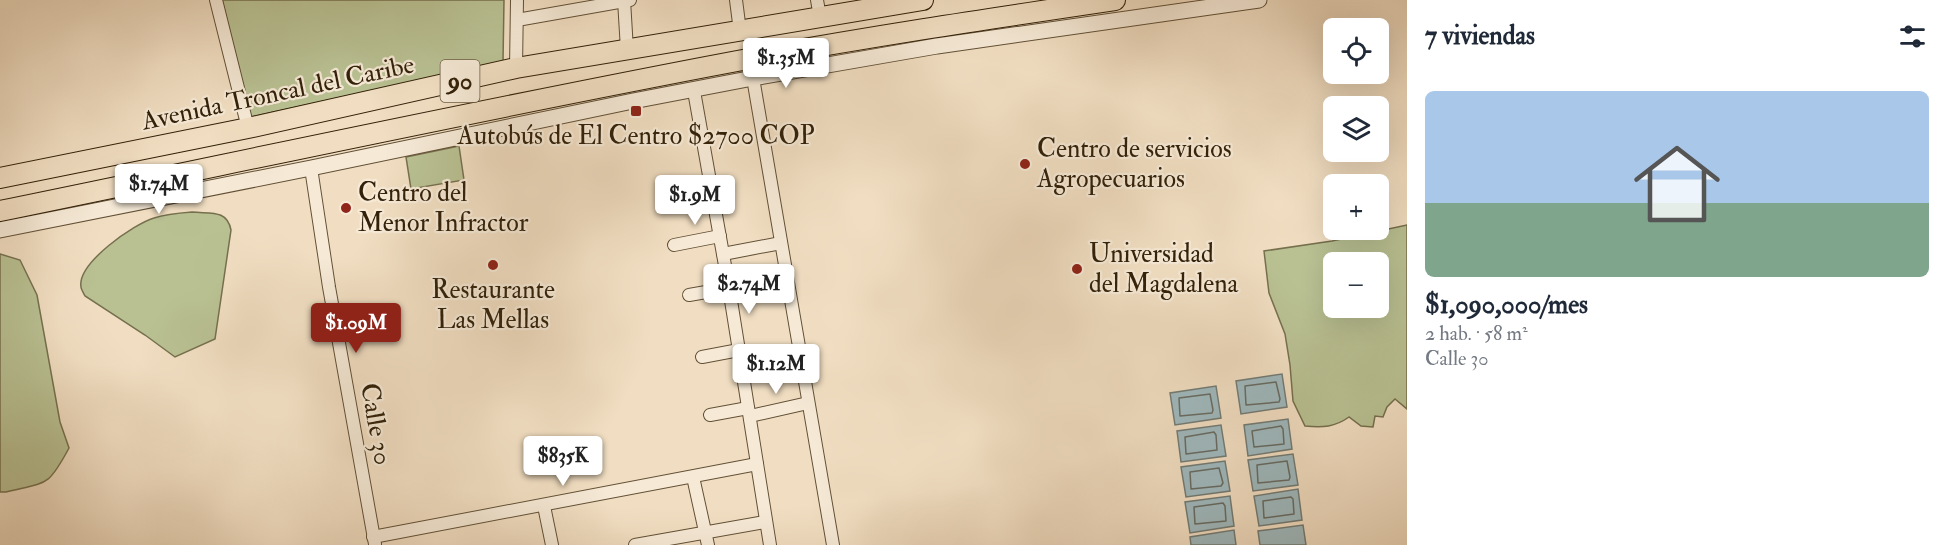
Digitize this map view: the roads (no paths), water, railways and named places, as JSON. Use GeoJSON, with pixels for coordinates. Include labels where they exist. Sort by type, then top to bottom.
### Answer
{"type":"FeatureCollection","features":[{"type":"Feature","properties":{"kind":"highway","name":"Avenida Troncal del Caribe"},"geometry":{"type":"LineString","coordinates":[[0,178],[248,128],[516,69],[740,31],[819,9],[923,0]]}},
{"type":"Feature","properties":{"kind":"highway","name":"90"},"geometry":{"type":"LineString","coordinates":[[0,211],[417,124],[735,62],[933,27],[1115,0]]}},
{"type":"Feature","properties":{"kind":"street"},"geometry":{"type":"LineString","coordinates":[[216,0],[248,128]]}},
{"type":"Feature","properties":{"kind":"street"},"geometry":{"type":"LineString","coordinates":[[516,69],[517,0]]}},
{"type":"Feature","properties":{"kind":"street"},"geometry":{"type":"LineString","coordinates":[[517,20],[626,0],[627,50]]}},
{"type":"Feature","properties":{"kind":"street"},"geometry":{"type":"LineString","coordinates":[[736,0],[740,31]]}},
{"type":"Feature","properties":{"kind":"street"},"geometry":{"type":"LineString","coordinates":[[0,230],[753,78],[937,46],[1260,0]]}},
{"type":"Feature","properties":{"kind":"street"},"geometry":{"type":"LineString","coordinates":[[753,78],[833,545]]}},
{"type":"Feature","properties":{"kind":"street"},"geometry":{"type":"LineString","coordinates":[[694,91],[729,288],[770,545]]}},
{"type":"Feature","properties":{"kind":"street","name":"Calle 30"},"geometry":{"type":"LineString","coordinates":[[311,168],[329,287],[374,541]]}},
{"type":"Feature","properties":{"kind":"street"},"geometry":{"type":"LineString","coordinates":[[666,190],[710,180]]}},
{"type":"Feature","properties":{"kind":"street"},"geometry":{"type":"LineString","coordinates":[[674,245],[720,236]]}},
{"type":"Feature","properties":{"kind":"street"},"geometry":{"type":"LineString","coordinates":[[723,254],[781,243]]}},
{"type":"Feature","properties":{"kind":"street"},"geometry":{"type":"LineString","coordinates":[[689,295],[729,288]]}},
{"type":"Feature","properties":{"kind":"street"},"geometry":{"type":"LineString","coordinates":[[702,357],[739,350]]}},
{"type":"Feature","properties":{"kind":"street"},"geometry":{"type":"LineString","coordinates":[[710,415],[808,403]]}},
{"type":"Feature","properties":{"kind":"street"},"geometry":{"type":"LineString","coordinates":[[374,541],[757,464]]}},
{"type":"Feature","properties":{"kind":"street"},"geometry":{"type":"LineString","coordinates":[[693,477],[708,545]]}},
{"type":"Feature","properties":{"kind":"street"},"geometry":{"type":"LineString","coordinates":[[544,506],[552,545]]}},
{"type":"Feature","properties":{"kind":"street"},"geometry":{"type":"LineString","coordinates":[[635,545],[765,522]]}},
{"type":"Feature","properties":{"kind":"water"},"geometry":{"type":"Polygon","coordinates":[[[1282,374],[1287,407],[1241,414],[1236,381],[1282,374]]]}},
{"type":"Feature","properties":{"kind":"water"},"geometry":{"type":"Polygon","coordinates":[[[1216,386],[1221,418],[1175,425],[1170,393],[1216,386]]]}},
{"type":"Feature","properties":{"kind":"water"},"geometry":{"type":"Polygon","coordinates":[[[1288,419],[1292,449],[1248,456],[1244,425],[1288,419]]]}},
{"type":"Feature","properties":{"kind":"water"},"geometry":{"type":"Polygon","coordinates":[[[1221,425],[1226,456],[1181,462],[1177,431],[1221,425]]]}},
{"type":"Feature","properties":{"kind":"water"},"geometry":{"type":"Polygon","coordinates":[[[1293,454],[1298,485],[1253,491],[1248,460],[1293,454]]]}},
{"type":"Feature","properties":{"kind":"water"},"geometry":{"type":"Polygon","coordinates":[[[1225,461],[1230,491],[1186,497],[1181,467],[1225,461]]]}},
{"type":"Feature","properties":{"kind":"water"},"geometry":{"type":"Polygon","coordinates":[[[1298,489],[1302,520],[1259,526],[1254,496],[1298,489]]]}},
{"type":"Feature","properties":{"kind":"water"},"geometry":{"type":"Polygon","coordinates":[[[1230,496],[1234,526],[1190,533],[1185,502],[1230,496]]]}},
{"type":"Feature","properties":{"kind":"water"},"geometry":{"type":"Polygon","coordinates":[[[1303,525],[1306,545],[1260,545],[1258,531],[1303,525]]]}},
{"type":"Feature","properties":{"kind":"water"},"geometry":{"type":"Polygon","coordinates":[[[1234,530],[1236,545],[1191,545],[1190,537],[1234,530]]]}},
{"type":"Feature","properties":{"kind":"place","name":"Autobús de El Centro $2700 COP"},"geometry":{"type":"Point","coordinates":[636,111]}},
{"type":"Feature","properties":{"kind":"place","name":"Centro de servicios Agropecuarios"},"geometry":{"type":"Point","coordinates":[1025,164]}},
{"type":"Feature","properties":{"kind":"place","name":"Centro del Menor Infractor"},"geometry":{"type":"Point","coordinates":[346,208]}},
{"type":"Feature","properties":{"kind":"place","name":"Restaurante Las Mellas"},"geometry":{"type":"Point","coordinates":[493,265]}},
{"type":"Feature","properties":{"kind":"place","name":"Universidad del Magdalena"},"geometry":{"type":"Point","coordinates":[1077,269]}}]}
